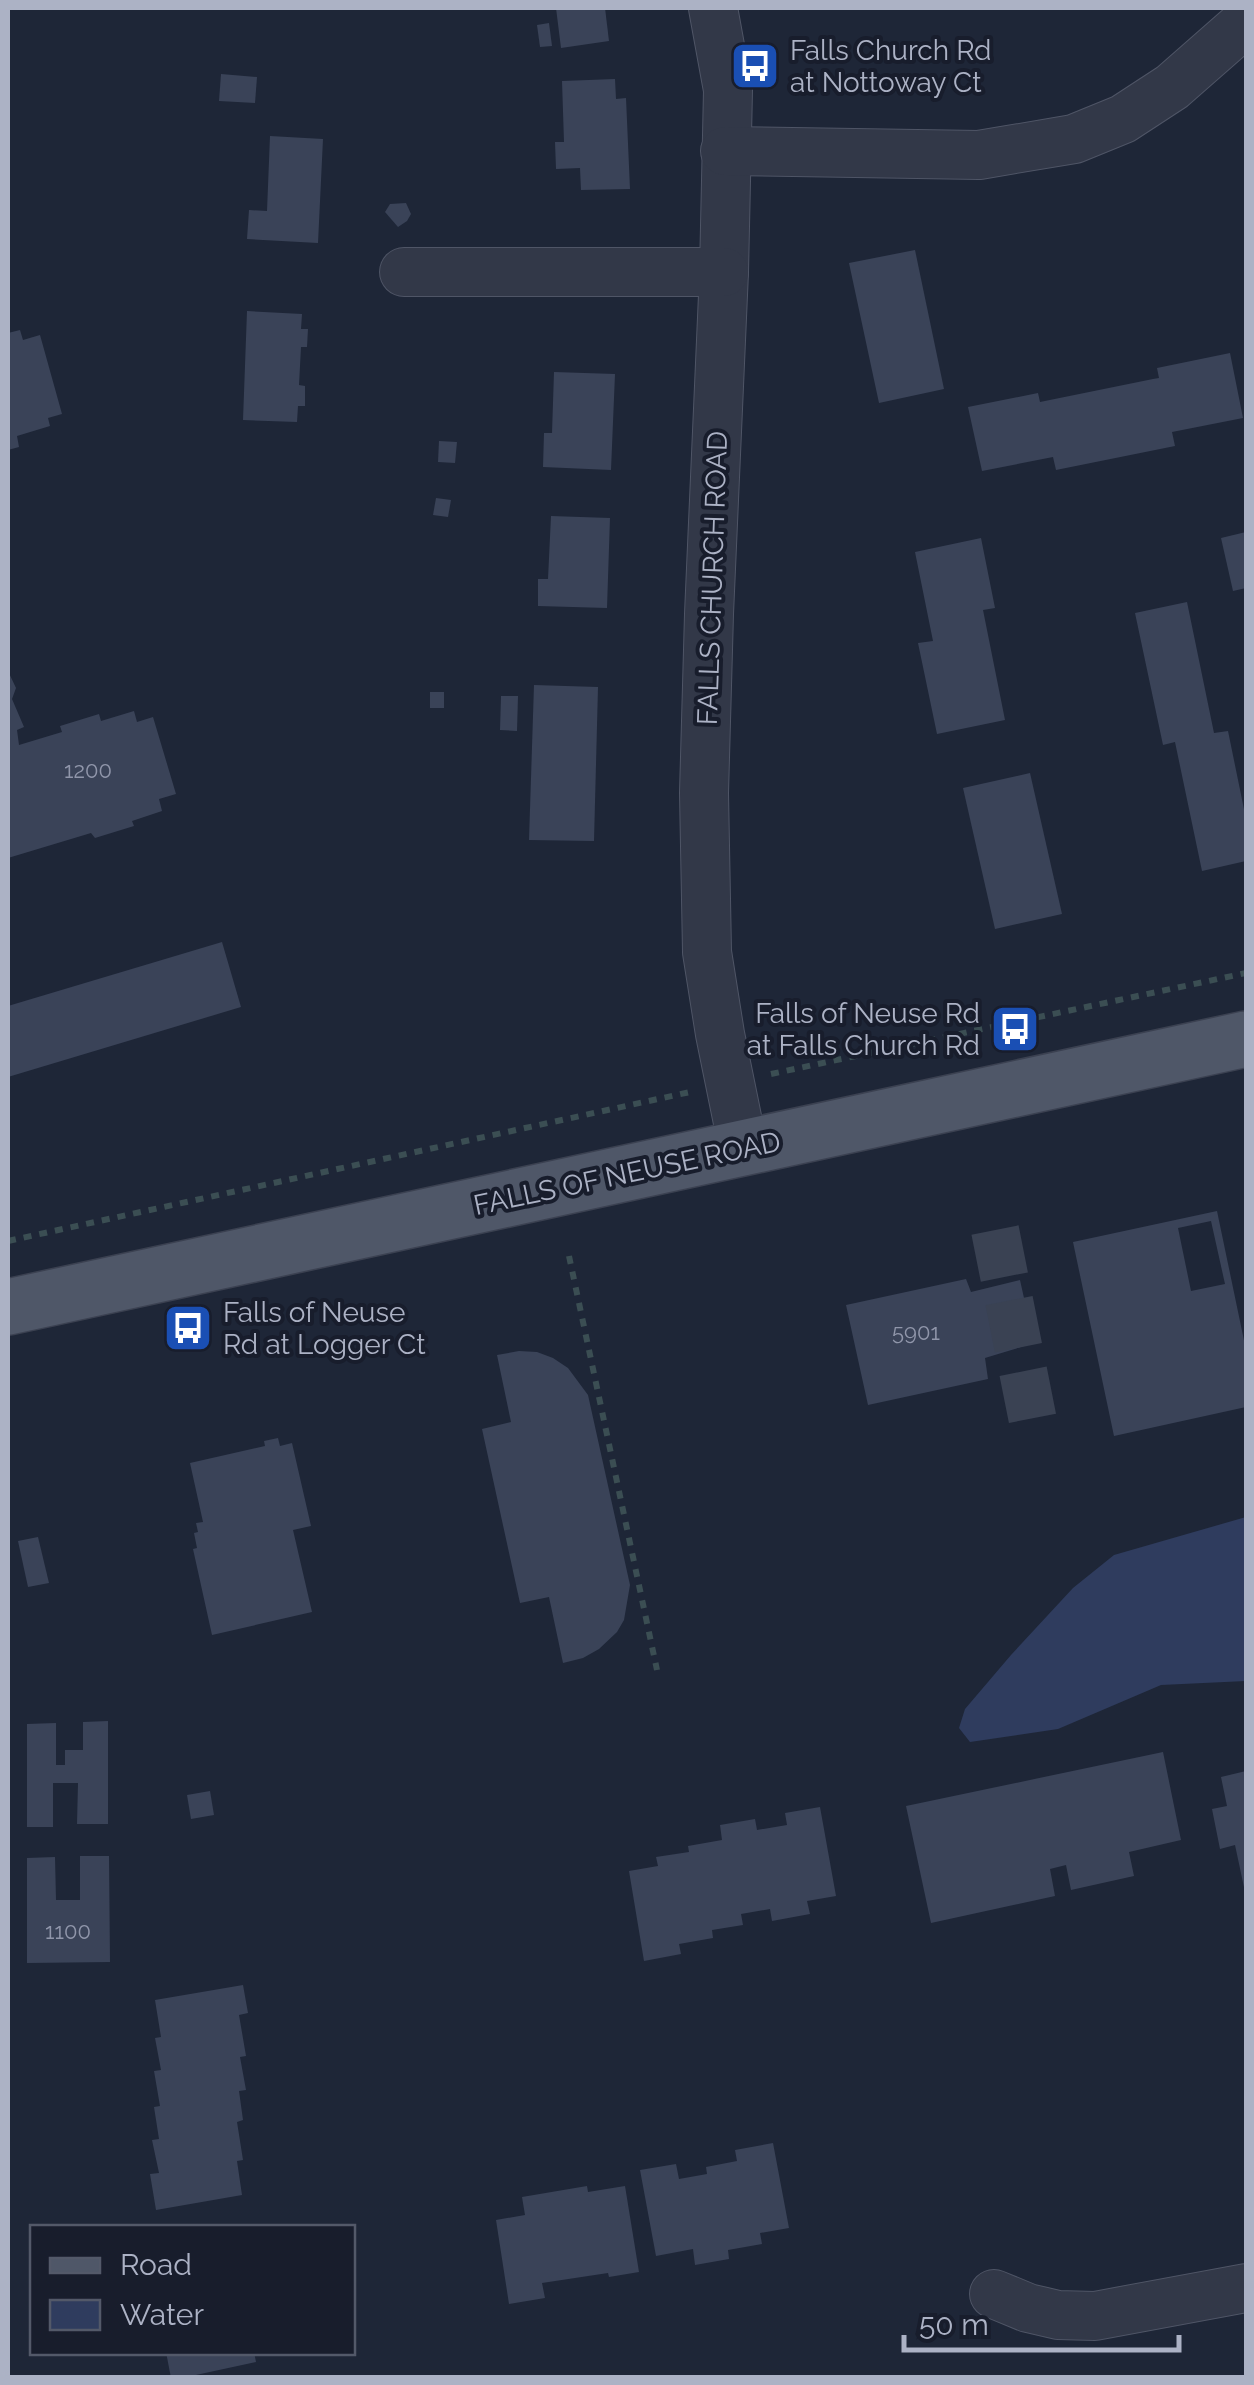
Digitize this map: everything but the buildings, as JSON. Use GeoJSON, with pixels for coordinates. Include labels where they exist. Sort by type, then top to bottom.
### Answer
{"type":"FeatureCollection","features":[{"type":"Feature","properties":{"kind":"main road","name":"FALLS OF NEUSE ROAD"},"geometry":{"type":"LineString","coordinates":[[8,1306],[1246,1039]]}},
{"type":"Feature","properties":{"kind":"street","name":"FALLS CHURCH ROAD"},"geometry":{"type":"LineString","coordinates":[[713,8],[728,90],[706,713],[707,952],[743,1147]]}},
{"type":"Feature","properties":{"kind":"street"},"geometry":{"type":"LineString","coordinates":[[725,151],[980,155],[1074,138],[1123,119],[1172,87],[1246,22]]}},
{"type":"Feature","properties":{"kind":"street"},"geometry":{"type":"LineString","coordinates":[[404,272],[724,272]]}},
{"type":"Feature","properties":{"kind":"street"},"geometry":{"type":"LineString","coordinates":[[994,2294],[1058,2315],[1095,2316],[1246,2288]]}},
{"type":"Feature","properties":{"kind":"path"},"geometry":{"type":"LineString","coordinates":[[780,1072],[1246,973]]}},
{"type":"Feature","properties":{"kind":"path"},"geometry":{"type":"LineString","coordinates":[[8,1241],[675,1095]]}},
{"type":"Feature","properties":{"kind":"path"},"geometry":{"type":"LineString","coordinates":[[569,1256],[657,1670]]}},
{"type":"Feature","properties":{"kind":"water"},"geometry":{"type":"Polygon","coordinates":[[[1246,1517],[1246,1681],[1161,1685],[1058,1729],[970,1742],[959,1728],[965,1709],[1011,1655],[1073,1588],[1114,1555],[1246,1517]]]}},
{"type":"Feature","properties":{"kind":"tunnel"},"geometry":{"type":"LineString","coordinates":[[995,1230],[1033,1421]]}},
{"type":"Feature","properties":{"kind":"place","name":"Falls Church Rd at Nottoway Ct"},"geometry":{"type":"Point","coordinates":[755,66]}},
{"type":"Feature","properties":{"kind":"place","name":"Falls of Neuse Rd at Falls Church Rd"},"geometry":{"type":"Point","coordinates":[1015,1029]}},
{"type":"Feature","properties":{"kind":"place","name":"Falls of Neuse Rd at Logger Ct"},"geometry":{"type":"Point","coordinates":[188,1328]}}]}
